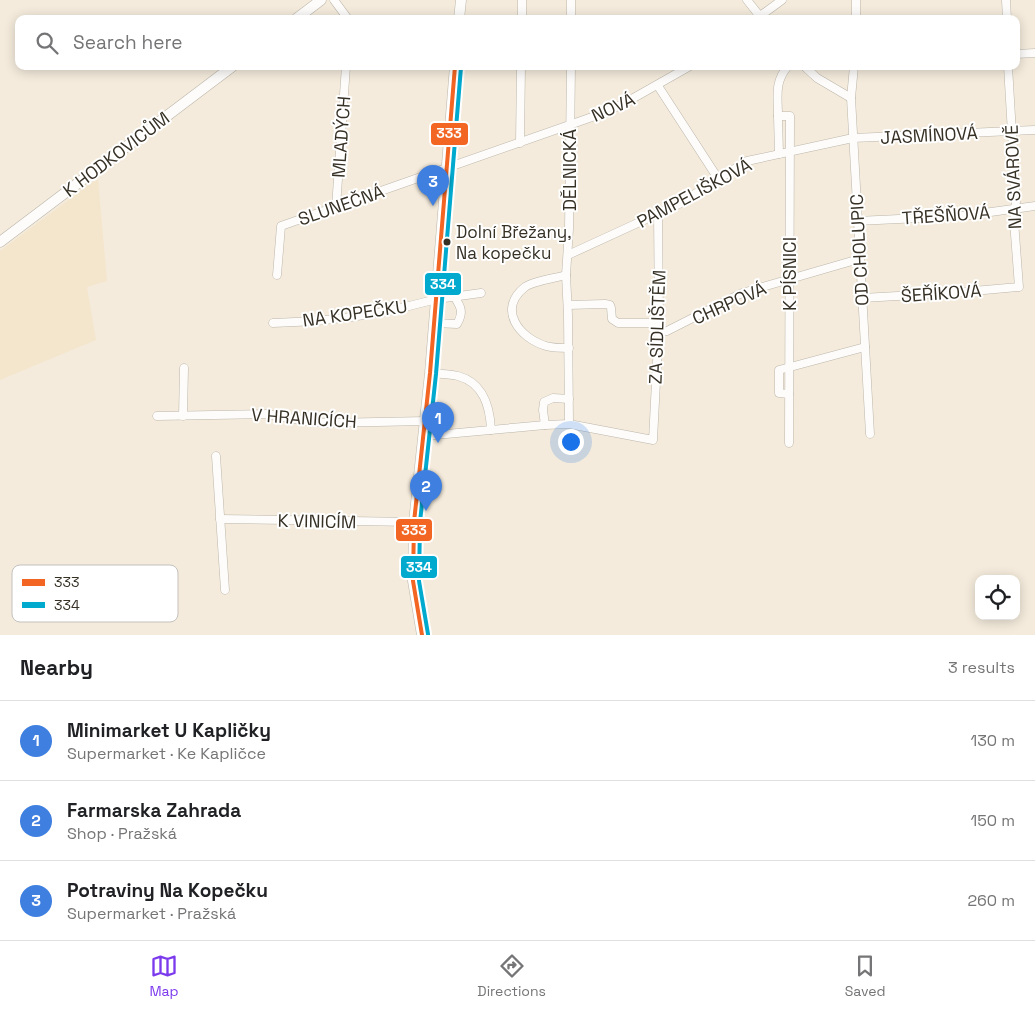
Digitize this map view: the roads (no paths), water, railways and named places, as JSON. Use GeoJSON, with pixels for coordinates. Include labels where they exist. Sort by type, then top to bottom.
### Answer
{"type":"FeatureCollection","features":[{"type":"Feature","properties":{"kind":"street"},"geometry":{"type":"LineString","coordinates":[[301,15],[321,0]]}},
{"type":"Feature","properties":{"kind":"street"},"geometry":{"type":"LineString","coordinates":[[334,0],[345,15]]}},
{"type":"Feature","properties":{"kind":"street"},"geometry":{"type":"LineString","coordinates":[[459,15],[461,0]]}},
{"type":"Feature","properties":{"kind":"street"},"geometry":{"type":"LineString","coordinates":[[522,0],[522,15]]}},
{"type":"Feature","properties":{"kind":"street"},"geometry":{"type":"LineString","coordinates":[[571,15],[572,0]]}},
{"type":"Feature","properties":{"kind":"street"},"geometry":{"type":"LineString","coordinates":[[747,0],[758,15]]}},
{"type":"Feature","properties":{"kind":"street"},"geometry":{"type":"LineString","coordinates":[[764,15],[782,0]]}},
{"type":"Feature","properties":{"kind":"street"},"geometry":{"type":"LineString","coordinates":[[856,0],[856,15]]}},
{"type":"Feature","properties":{"kind":"street"},"geometry":{"type":"LineString","coordinates":[[1006,0],[1007,15]]}},
{"type":"Feature","properties":{"kind":"street"},"geometry":{"type":"LineString","coordinates":[[1020,54],[1035,53]]}},
{"type":"Feature","properties":{"kind":"street","name":"K HODKOVICŮM"},"geometry":{"type":"LineString","coordinates":[[0,242],[228,70]]}},
{"type":"Feature","properties":{"kind":"street","name":"MLADÝCH"},"geometry":{"type":"LineString","coordinates":[[336,207],[346,70]]}},
{"type":"Feature","properties":{"kind":"street"},"geometry":{"type":"LineString","coordinates":[[422,635],[413,581],[414,522],[435,323],[455,70]]}},
{"type":"Feature","properties":{"kind":"street"},"geometry":{"type":"LineString","coordinates":[[520,143],[522,70]]}},
{"type":"Feature","properties":{"kind":"street","name":"DĚLNICKÁ"},"geometry":{"type":"LineString","coordinates":[[569,424],[569,348],[566,275],[568,254],[570,70]]}},
{"type":"Feature","properties":{"kind":"street","name":"NOVÁ"},"geometry":{"type":"LineString","coordinates":[[447,168],[569,126],[623,104],[684,70]]}},
{"type":"Feature","properties":{"kind":"street"},"geometry":{"type":"LineString","coordinates":[[779,154],[778,81],[784,70]]}},
{"type":"Feature","properties":{"kind":"street"},"geometry":{"type":"LineString","coordinates":[[808,70],[817,78],[851,98]]}},
{"type":"Feature","properties":{"kind":"street","name":"OD CHOLUPIC"},"geometry":{"type":"LineString","coordinates":[[854,70],[851,98],[870,434]]}},
{"type":"Feature","properties":{"kind":"street","name":"NA SVÁROVĚ"},"geometry":{"type":"LineString","coordinates":[[1008,70],[1019,287]]}},
{"type":"Feature","properties":{"kind":"street"},"geometry":{"type":"LineString","coordinates":[[658,86],[719,180]]}},
{"type":"Feature","properties":{"kind":"street","name":"K PÍSNICI"},"geometry":{"type":"LineString","coordinates":[[778,116],[790,116],[789,443]]}},
{"type":"Feature","properties":{"kind":"street","name":"JASMÍNOVÁ"},"geometry":{"type":"LineString","coordinates":[[853,138],[1035,130]]}},
{"type":"Feature","properties":{"kind":"street","name":"PAMPELIŠKOVÁ"},"geometry":{"type":"LineString","coordinates":[[568,254],[679,204],[747,162],[853,138]]}},
{"type":"Feature","properties":{"kind":"street","name":"SLUNEČNÁ"},"geometry":{"type":"LineString","coordinates":[[277,275],[281,226],[447,168]]}},
{"type":"Feature","properties":{"kind":"street","name":"TŘEŠŇOVÁ"},"geometry":{"type":"LineString","coordinates":[[857,221],[962,216],[1035,206]]}},
{"type":"Feature","properties":{"kind":"street","name":"ZA SÍDLIŠTĚM"},"geometry":{"type":"LineString","coordinates":[[569,424],[653,440],[659,323],[658,214]]}},
{"type":"Feature","properties":{"kind":"street","name":"CHRPOVÁ"},"geometry":{"type":"LineString","coordinates":[[657,333],[667,331],[742,293],[859,259]]}},
{"type":"Feature","properties":{"kind":"street"},"geometry":{"type":"LineString","coordinates":[[566,275],[527,285],[514,302],[511,311],[513,320],[529,338],[547,347],[569,348]]}},
{"type":"Feature","properties":{"kind":"street","name":"ŠEŘÍKOVÁ"},"geometry":{"type":"LineString","coordinates":[[862,298],[1019,287]]}},
{"type":"Feature","properties":{"kind":"street","name":"NA KOPEČKU"},"geometry":{"type":"LineString","coordinates":[[274,323],[351,317],[389,311],[437,298],[481,293]]}},
{"type":"Feature","properties":{"kind":"street"},"geometry":{"type":"LineString","coordinates":[[435,323],[457,324],[461,316],[460,307],[454,296]]}},
{"type":"Feature","properties":{"kind":"street"},"geometry":{"type":"LineString","coordinates":[[568,305],[610,304],[612,319],[618,323],[659,323]]}},
{"type":"Feature","properties":{"kind":"street"},"geometry":{"type":"LineString","coordinates":[[788,367],[865,347]]}},
{"type":"Feature","properties":{"kind":"street"},"geometry":{"type":"LineString","coordinates":[[183,416],[184,368]]}},
{"type":"Feature","properties":{"kind":"street"},"geometry":{"type":"LineString","coordinates":[[430,374],[459,376],[478,388],[490,412],[491,430]]}},
{"type":"Feature","properties":{"kind":"street"},"geometry":{"type":"LineString","coordinates":[[545,424],[544,402],[553,398],[569,399]]}},
{"type":"Feature","properties":{"kind":"street","name":"V HRANICÍCH"},"geometry":{"type":"LineString","coordinates":[[157,416],[267,414],[328,423],[426,421]]}},
{"type":"Feature","properties":{"kind":"street"},"geometry":{"type":"LineString","coordinates":[[424,436],[545,424],[569,424]]}},
{"type":"Feature","properties":{"kind":"street"},"geometry":{"type":"LineString","coordinates":[[216,456],[225,590]]}},
{"type":"Feature","properties":{"kind":"street","name":"K VINICÍM"},"geometry":{"type":"LineString","coordinates":[[220,519],[414,522]]}},
{"type":"Feature","properties":{"kind":"place","name":"Potraviny Na Kopečku"},"geometry":{"type":"Point","coordinates":[433,206]}},
{"type":"Feature","properties":{"kind":"place","name":"Dolní Břežany, Na kopečku"},"geometry":{"type":"Point","coordinates":[447,242]}},
{"type":"Feature","properties":{"kind":"place","name":"Minimarket U Kapličky"},"geometry":{"type":"Point","coordinates":[438,443]}},
{"type":"Feature","properties":{"kind":"place","name":"Farmarska Zahrada"},"geometry":{"type":"Point","coordinates":[426,511]}}]}
